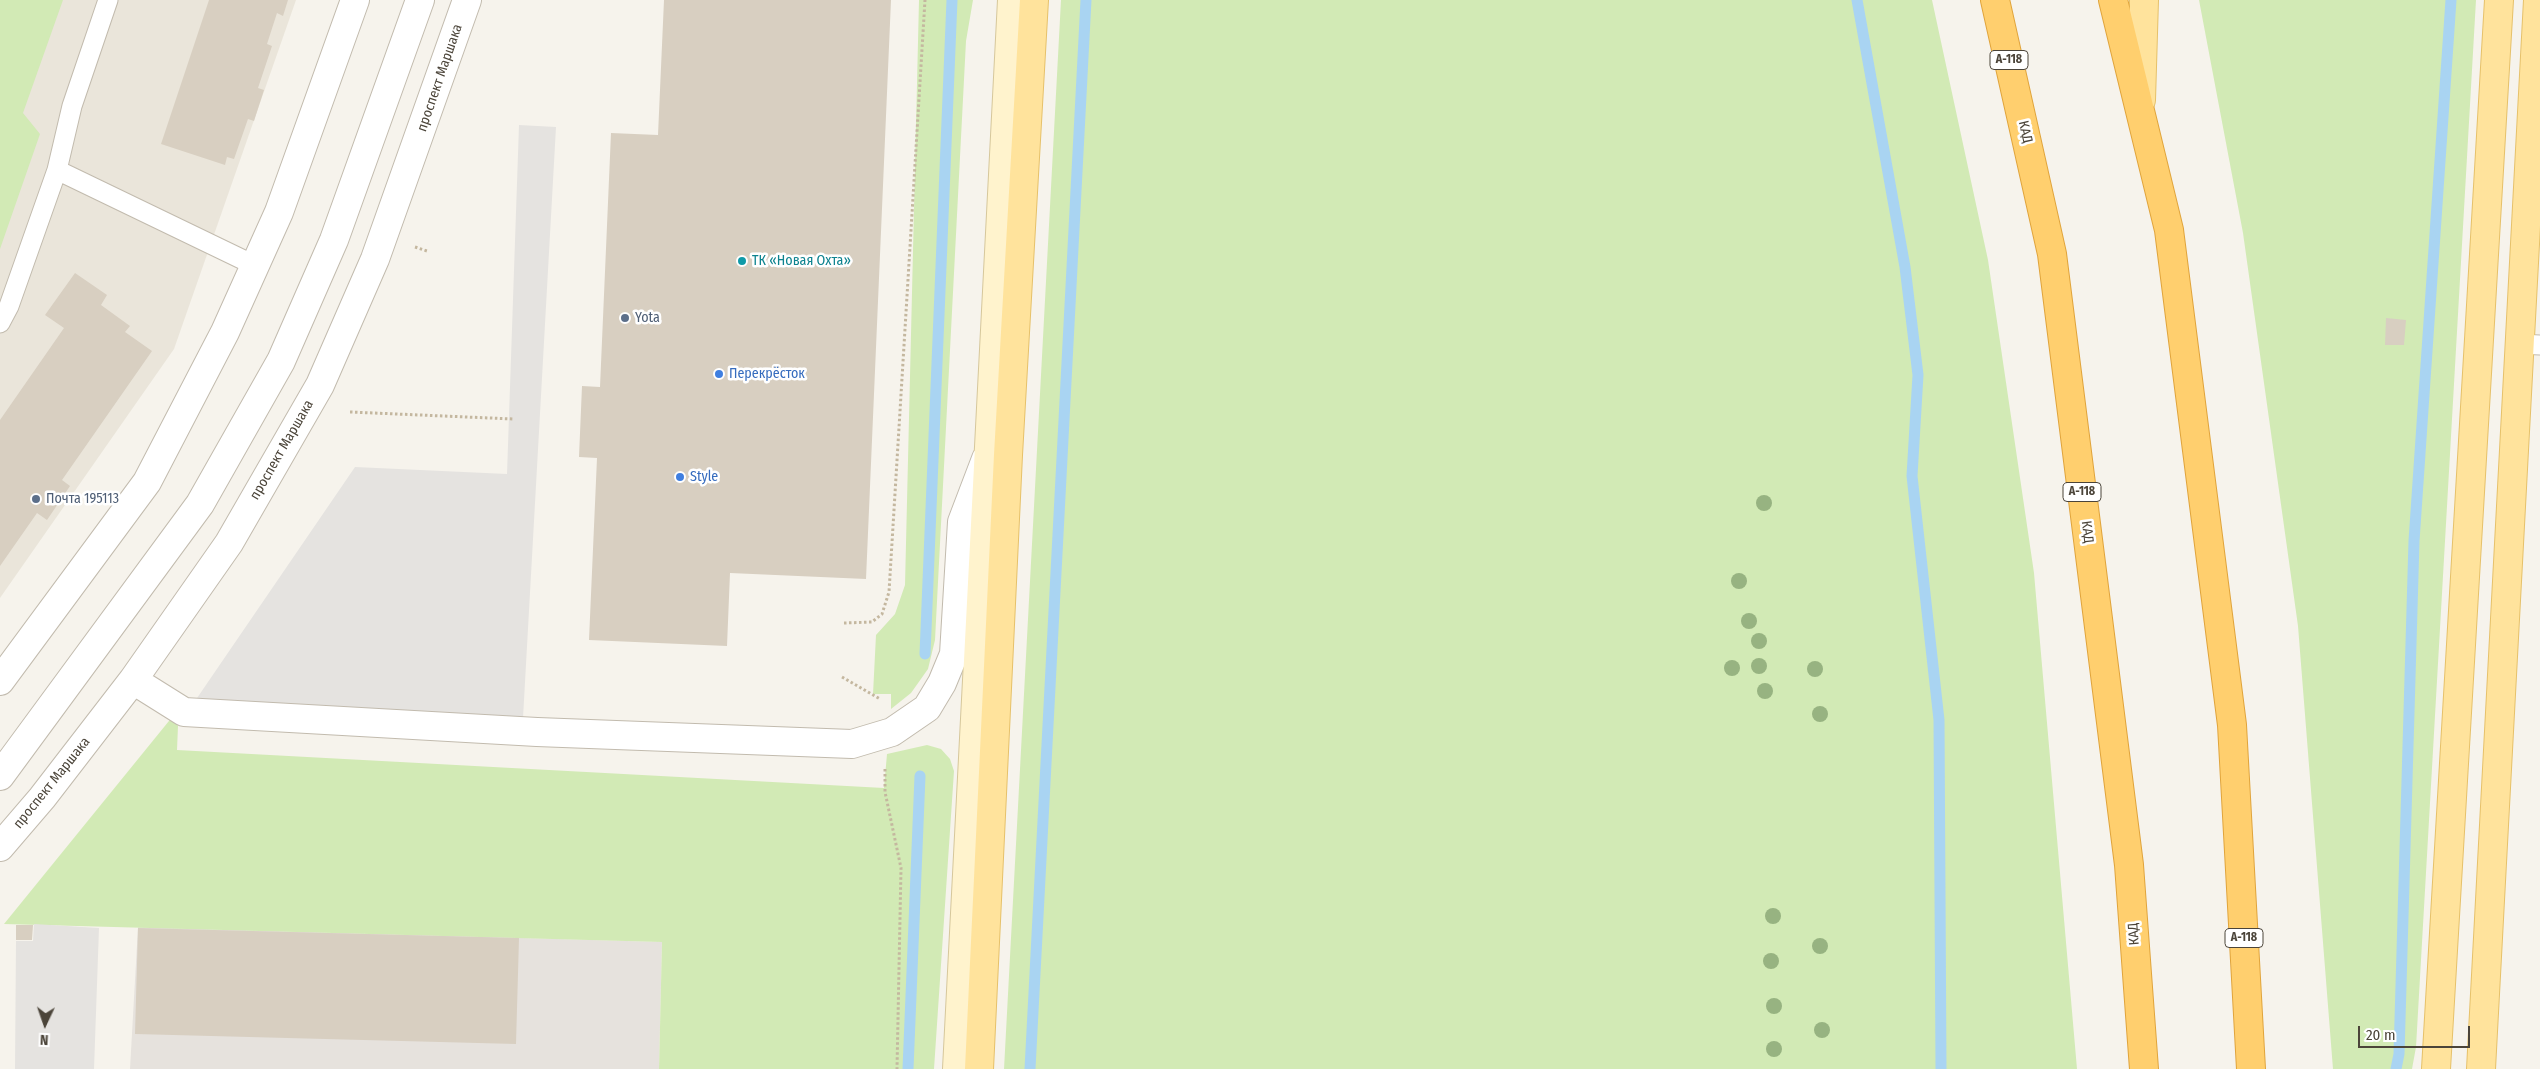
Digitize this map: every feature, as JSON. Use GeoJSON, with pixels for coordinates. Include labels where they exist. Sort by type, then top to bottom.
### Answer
{"type":"FeatureCollection","features":[{"type":"Feature","properties":{"kind":"highway","name":"КАД"},"geometry":{"type":"LineString","coordinates":[[1995,0],[2052,254],[2129,865],[2144,1069]]}},
{"type":"Feature","properties":{"kind":"highway","name":"А-118"},"geometry":{"type":"LineString","coordinates":[[2113,0],[2169,230],[2232,725],[2251,1069]]}},
{"type":"Feature","properties":{"kind":"main road"},"geometry":{"type":"LineString","coordinates":[[957,1069],[987,456],[1012,0]]}},
{"type":"Feature","properties":{"kind":"main road"},"geometry":{"type":"LineString","coordinates":[[979,1069],[1008,455],[1034,0]]}},
{"type":"Feature","properties":{"kind":"main road"},"geometry":{"type":"LineString","coordinates":[[2141,114],[2144,0]]}},
{"type":"Feature","properties":{"kind":"main road"},"geometry":{"type":"LineString","coordinates":[[2436,1069],[2499,0]]}},
{"type":"Feature","properties":{"kind":"main road"},"geometry":{"type":"LineString","coordinates":[[2481,1069],[2530,344],[2538,0]]}},
{"type":"Feature","properties":{"kind":"street"},"geometry":{"type":"LineString","coordinates":[[0,681],[147,482],[225,332],[256,266],[279,212],[355,0]]}},
{"type":"Feature","properties":{"kind":"street"},"geometry":{"type":"LineString","coordinates":[[0,776],[200,504],[281,361],[334,240],[420,0]]}},
{"type":"Feature","properties":{"kind":"street","name":"проспект Маршака"},"geometry":{"type":"LineString","coordinates":[[0,847],[42,798],[133,680],[229,543],[320,385],[375,260],[467,0]]}},
{"type":"Feature","properties":{"kind":"street"},"geometry":{"type":"LineString","coordinates":[[133,680],[184,712],[538,732],[852,744],[892,732],[927,708],[942,683],[954,654],[962,522],[987,456]]}},
{"type":"Feature","properties":{"kind":"lane"},"geometry":{"type":"LineString","coordinates":[[0,323],[10,306],[57,170],[72,106],[108,0]]}},
{"type":"Feature","properties":{"kind":"lane"},"geometry":{"type":"LineString","coordinates":[[57,170],[256,266]]}},
{"type":"Feature","properties":{"kind":"path"},"geometry":{"type":"LineString","coordinates":[[844,624],[872,622],[882,614],[888,592],[925,0]]}},
{"type":"Feature","properties":{"kind":"path"},"geometry":{"type":"LineString","coordinates":[[350,412],[513,418]]}},
{"type":"Feature","properties":{"kind":"path"},"geometry":{"type":"LineString","coordinates":[[892,732],[885,757],[885,792],[901,868],[897,1069]]}},
{"type":"Feature","properties":{"kind":"shaded area"},"geometry":{"type":"Polygon","coordinates":[[[0,0],[296,0],[174,349],[0,598],[0,0]]]}},
{"type":"Feature","properties":{"kind":"shaded area"},"geometry":{"type":"Polygon","coordinates":[[[519,125],[556,127],[523,718],[195,701],[355,467],[507,474],[519,125]]]}},
{"type":"Feature","properties":{"kind":"shaded area"},"geometry":{"type":"Polygon","coordinates":[[[34,924],[99,928],[94,1069],[15,1069],[16,941],[33,941],[34,924]]]}},
{"type":"Feature","properties":{"kind":"shaded area"},"geometry":{"type":"Polygon","coordinates":[[[138,927],[662,942],[659,1069],[130,1069],[138,927]]]}},
{"type":"Feature","properties":{"kind":"green space"},"geometry":{"type":"Polygon","coordinates":[[[0,0],[63,0],[23,113],[40,134],[0,249],[0,0]]]}},
{"type":"Feature","properties":{"kind":"green space"},"geometry":{"type":"Polygon","coordinates":[[[919,0],[973,0],[966,41],[935,640],[928,669],[911,693],[891,709],[891,694],[873,694],[876,635],[895,614],[905,585],[919,0]]]}},
{"type":"Feature","properties":{"kind":"green space"},"geometry":{"type":"Polygon","coordinates":[[[1061,0],[1932,0],[1988,260],[2034,573],[2077,1069],[1004,1069],[1061,0]]]}},
{"type":"Feature","properties":{"kind":"green space"},"geometry":{"type":"Polygon","coordinates":[[[2199,0],[2476,0],[2416,1047],[2412,1069],[2333,1069],[2298,626],[2243,233],[2199,0]]]}},
{"type":"Feature","properties":{"kind":"green space"},"geometry":{"type":"Polygon","coordinates":[[[173,716],[178,726],[177,750],[884,788],[887,754],[927,745],[941,749],[950,759],[954,771],[934,1069],[659,1069],[662,942],[4,924],[173,716]]]}},
{"type":"Feature","properties":{"kind":"building"},"geometry":{"type":"Polygon","coordinates":[[[209,0],[288,0],[283,16],[277,13],[267,44],[272,46],[258,88],[264,90],[254,121],[248,119],[234,159],[227,157],[225,165],[161,144],[209,0]]]}},
{"type":"Feature","properties":{"kind":"building","name":"ТК «Новая Охта»"},"geometry":{"type":"Polygon","coordinates":[[[664,0],[891,0],[866,579],[730,573],[727,646],[589,640],[597,458],[579,457],[582,386],[600,387],[611,133],[658,135],[664,0]]]}},
{"type":"Feature","properties":{"kind":"building"},"geometry":{"type":"Polygon","coordinates":[[[75,273],[107,295],[101,305],[130,326],[125,332],[152,351],[62,480],[70,486],[47,520],[37,513],[0,566],[0,420],[64,328],[45,315],[75,273]]]}},
{"type":"Feature","properties":{"kind":"building"},"geometry":{"type":"Polygon","coordinates":[[[2386,318],[2406,320],[2404,345],[2385,345],[2386,318]]]}},
{"type":"Feature","properties":{"kind":"building"},"geometry":{"type":"Polygon","coordinates":[[[16,925],[33,925],[32,940],[16,940],[16,925]]]}},
{"type":"Feature","properties":{"kind":"building"},"geometry":{"type":"Polygon","coordinates":[[[138,928],[519,938],[516,1044],[135,1034],[138,928]]]}},
{"type":"Feature","properties":{"kind":"waterway"},"geometry":{"type":"LineString","coordinates":[[925,654],[952,0]]}},
{"type":"Feature","properties":{"kind":"waterway"},"geometry":{"type":"LineString","coordinates":[[1030,1069],[1086,0]]}},
{"type":"Feature","properties":{"kind":"waterway"},"geometry":{"type":"LineString","coordinates":[[1857,0],[1905,267],[1918,375],[1912,476],[1939,720],[1941,1069]]}},
{"type":"Feature","properties":{"kind":"waterway"},"geometry":{"type":"LineString","coordinates":[[2396,1069],[2399,1054],[2414,541],[2451,0]]}},
{"type":"Feature","properties":{"kind":"waterway"},"geometry":{"type":"LineString","coordinates":[[908,1069],[920,776]]}},
{"type":"Feature","properties":{"kind":"place","name":"ТК «Новая Охта»"},"geometry":{"type":"Point","coordinates":[742,261]}},
{"type":"Feature","properties":{"kind":"place","name":"Yota"},"geometry":{"type":"Point","coordinates":[625,318]}},
{"type":"Feature","properties":{"kind":"place","name":"Перекрёсток"},"geometry":{"type":"Point","coordinates":[719,374]}},
{"type":"Feature","properties":{"kind":"place","name":"Style"},"geometry":{"type":"Point","coordinates":[680,477]}},
{"type":"Feature","properties":{"kind":"place","name":"Почта 195113"},"geometry":{"type":"Point","coordinates":[36,499]}}]}
